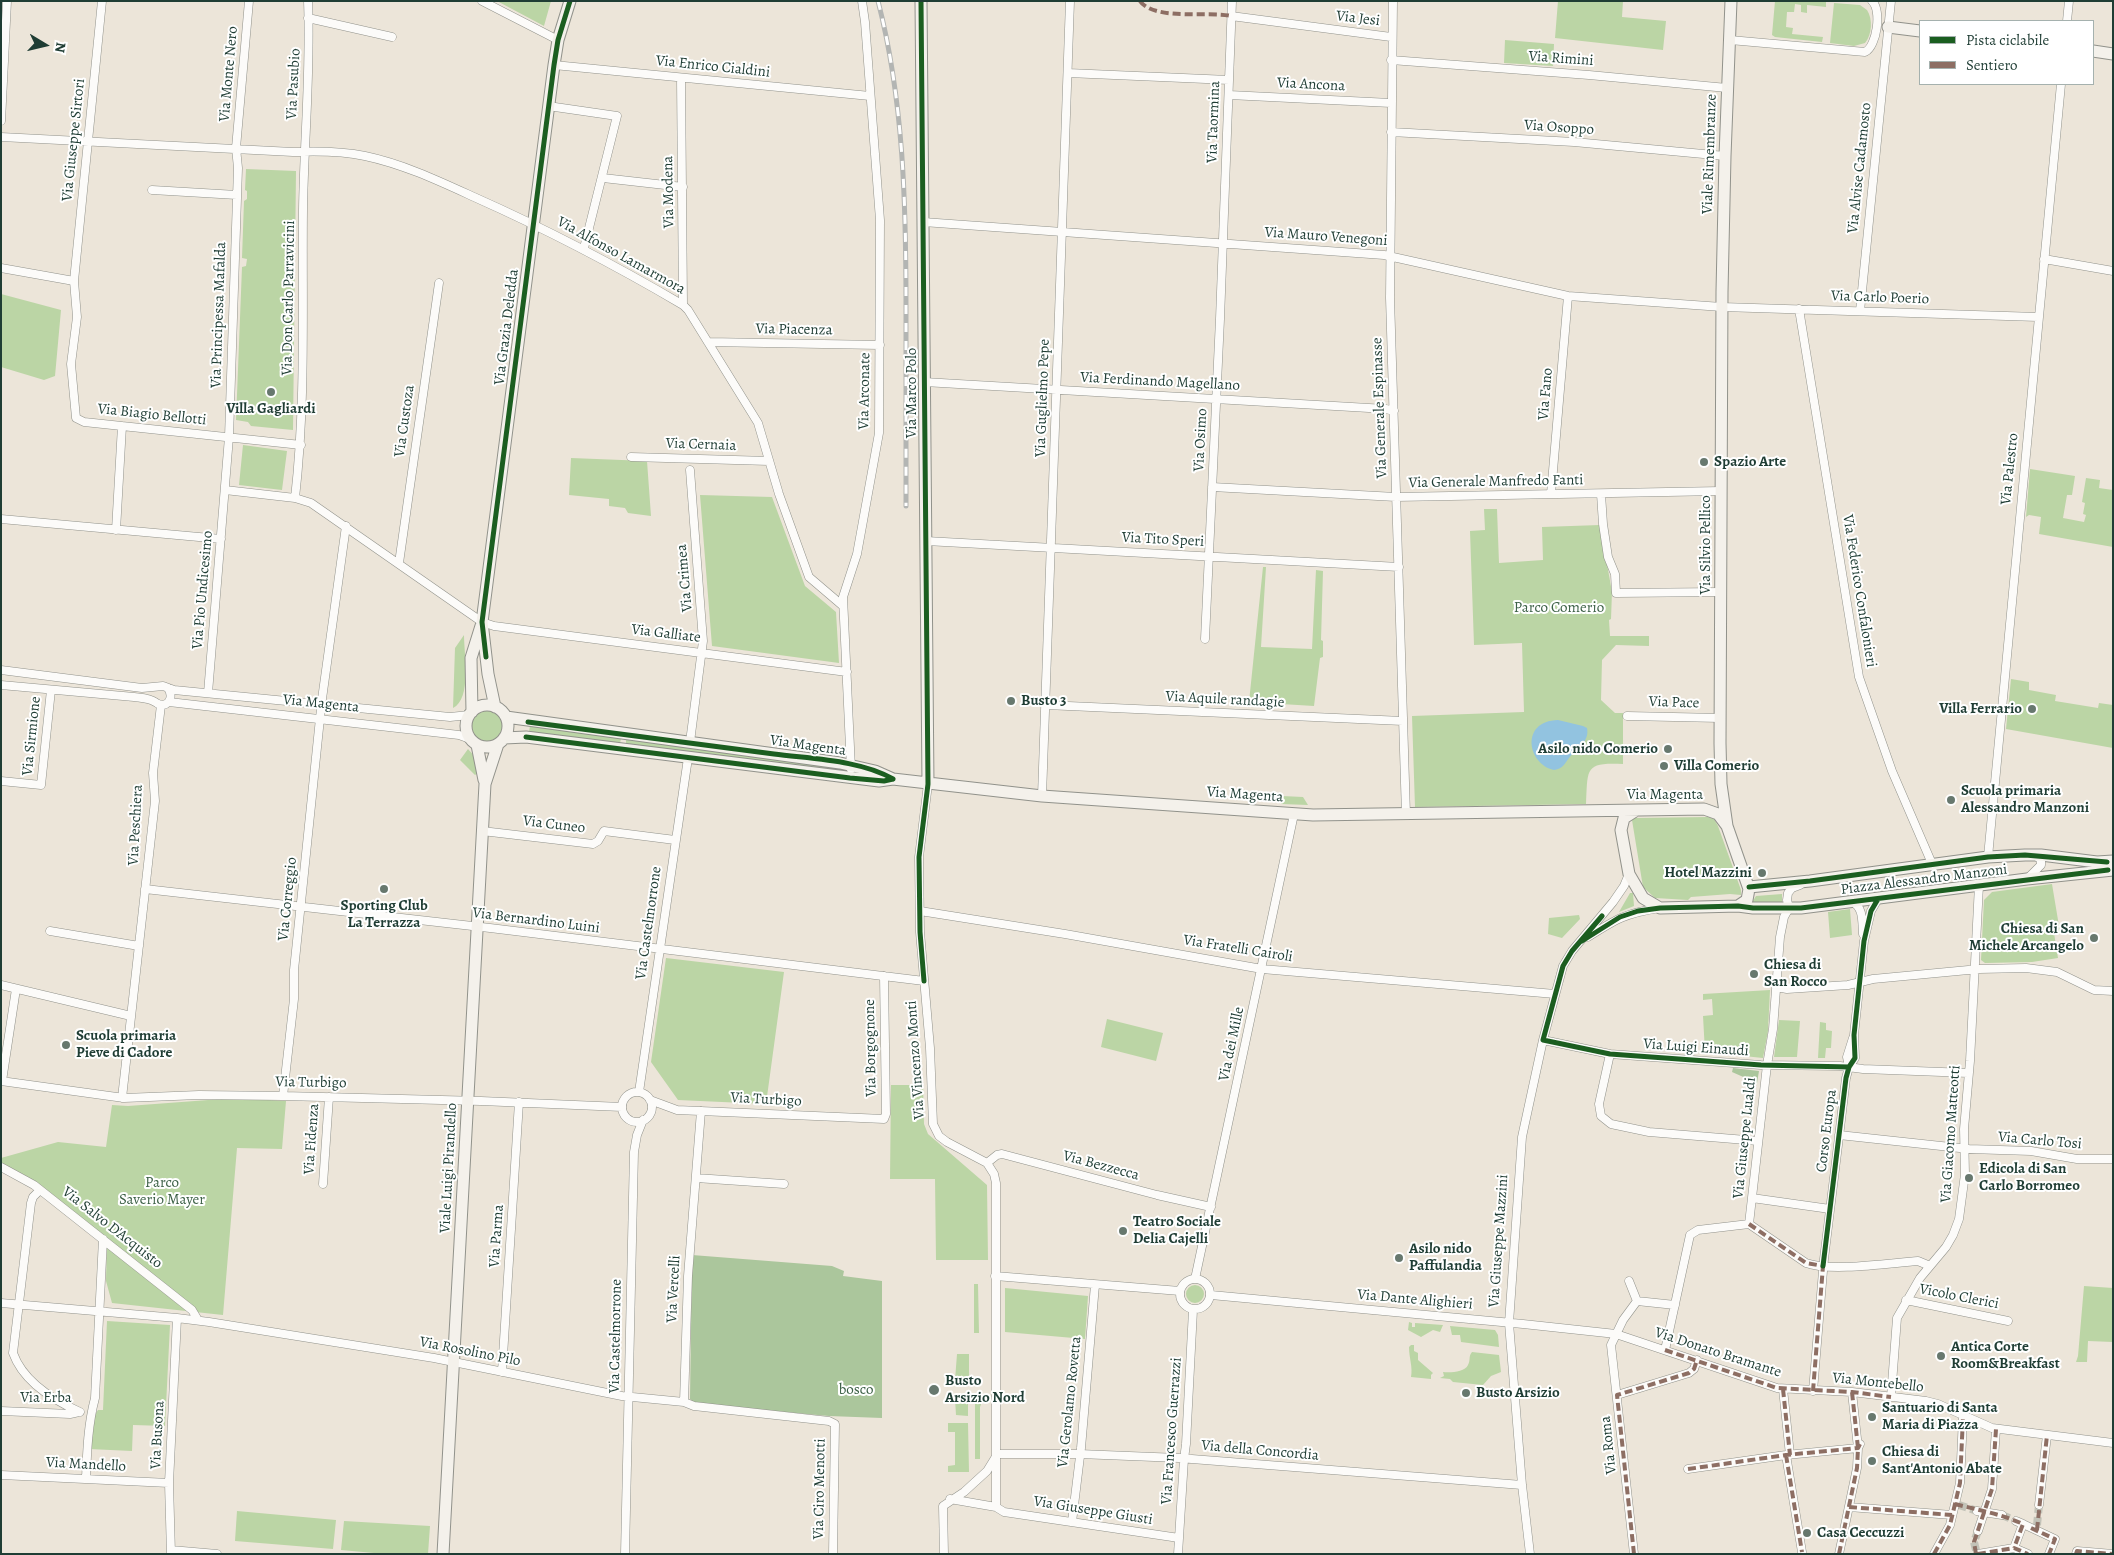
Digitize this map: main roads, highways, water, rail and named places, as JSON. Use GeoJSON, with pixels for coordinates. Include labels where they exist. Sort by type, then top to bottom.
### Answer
{"type":"FeatureCollection","features":[{"type":"Feature","properties":{"kind":"water"},"geometry":{"type":"Polygon","coordinates":[[[1558,720],[1583,726],[1587,728],[1587,733],[1582,745],[1563,766],[1554,770],[1538,760],[1533,752],[1532,743],[1533,735],[1538,727],[1546,722],[1558,720]]]}},
{"type":"Feature","properties":{"kind":"tunnel"},"geometry":{"type":"LineString","coordinates":[[1959,1505],[1977,1511]]}},
{"type":"Feature","properties":{"kind":"tunnel"},"geometry":{"type":"LineString","coordinates":[[2037,1525],[2039,1505]]}},
{"type":"Feature","properties":{"kind":"tunnel"},"geometry":{"type":"LineString","coordinates":[[2002,1515],[2016,1521]]}},
{"type":"Feature","properties":{"kind":"tunnel"},"geometry":{"type":"LineString","coordinates":[[1976,1550],[1974,1542],[1978,1531]]}},
{"type":"Feature","properties":{"kind":"railway"},"geometry":{"type":"LineString","coordinates":[[878,1],[893,77],[902,154],[906,270],[906,506]]}},
{"type":"Feature","properties":{"kind":"place","name":"Villa Gagliardi"},"geometry":{"type":"Point","coordinates":[271,392]}},
{"type":"Feature","properties":{"kind":"place","name":"Spazio Arte"},"geometry":{"type":"Point","coordinates":[1704,462]}},
{"type":"Feature","properties":{"kind":"place","name":"Busto 3"},"geometry":{"type":"Point","coordinates":[1011,701]}},
{"type":"Feature","properties":{"kind":"place","name":"Villa Ferrario"},"geometry":{"type":"Point","coordinates":[2032,709]}},
{"type":"Feature","properties":{"kind":"place","name":"Asilo nido Comerio"},"geometry":{"type":"Point","coordinates":[1668,749]}},
{"type":"Feature","properties":{"kind":"place","name":"Villa Comerio"},"geometry":{"type":"Point","coordinates":[1664,766]}},
{"type":"Feature","properties":{"kind":"place","name":"Scuola primaria Alessandro Manzoni"},"geometry":{"type":"Point","coordinates":[1951,800]}},
{"type":"Feature","properties":{"kind":"place","name":"Hotel Mazzini"},"geometry":{"type":"Point","coordinates":[1762,873]}},
{"type":"Feature","properties":{"kind":"place","name":"Sporting Club La Terrazza"},"geometry":{"type":"Point","coordinates":[384,889]}},
{"type":"Feature","properties":{"kind":"place","name":"Chiesa di San Michele Arcangelo"},"geometry":{"type":"Point","coordinates":[2094,938]}},
{"type":"Feature","properties":{"kind":"place","name":"Chiesa di San Rocco"},"geometry":{"type":"Point","coordinates":[1754,974]}},
{"type":"Feature","properties":{"kind":"place","name":"Scuola primaria Pieve di Cadore"},"geometry":{"type":"Point","coordinates":[66,1045]}},
{"type":"Feature","properties":{"kind":"place","name":"Edicola di San Carlo Borromeo"},"geometry":{"type":"Point","coordinates":[1969,1178]}},
{"type":"Feature","properties":{"kind":"place","name":"Teatro Sociale Delia Cajelli"},"geometry":{"type":"Point","coordinates":[1123,1231]}},
{"type":"Feature","properties":{"kind":"place","name":"Asilo nido Paffulandia"},"geometry":{"type":"Point","coordinates":[1399,1258]}},
{"type":"Feature","properties":{"kind":"place","name":"Antica Corte Room&Breakfast"},"geometry":{"type":"Point","coordinates":[1941,1356]}},
{"type":"Feature","properties":{"kind":"place","name":"Busto Arsizio Nord"},"geometry":{"type":"Point","coordinates":[934,1390]}},
{"type":"Feature","properties":{"kind":"place","name":"Busto Arsizio"},"geometry":{"type":"Point","coordinates":[1466,1393]}},
{"type":"Feature","properties":{"kind":"place","name":"Santuario di Santa Maria di Piazza"},"geometry":{"type":"Point","coordinates":[1872,1417]}},
{"type":"Feature","properties":{"kind":"place","name":"Chiesa di Sant'Antonio Abate"},"geometry":{"type":"Point","coordinates":[1872,1461]}},
{"type":"Feature","properties":{"kind":"place","name":"Casa Ceccuzzi"},"geometry":{"type":"Point","coordinates":[1807,1533]}},
{"type":"Feature","properties":{"kind":"park label","name":"Parco Comerio"},"geometry":{"type":"Point","coordinates":[1559,608]}},
{"type":"Feature","properties":{"kind":"park label","name":"Parco Saverio Mayer"},"geometry":{"type":"Point","coordinates":[162,1192]}},
{"type":"Feature","properties":{"kind":"park label","name":"bosco"},"geometry":{"type":"Point","coordinates":[856,1390]}}]}
